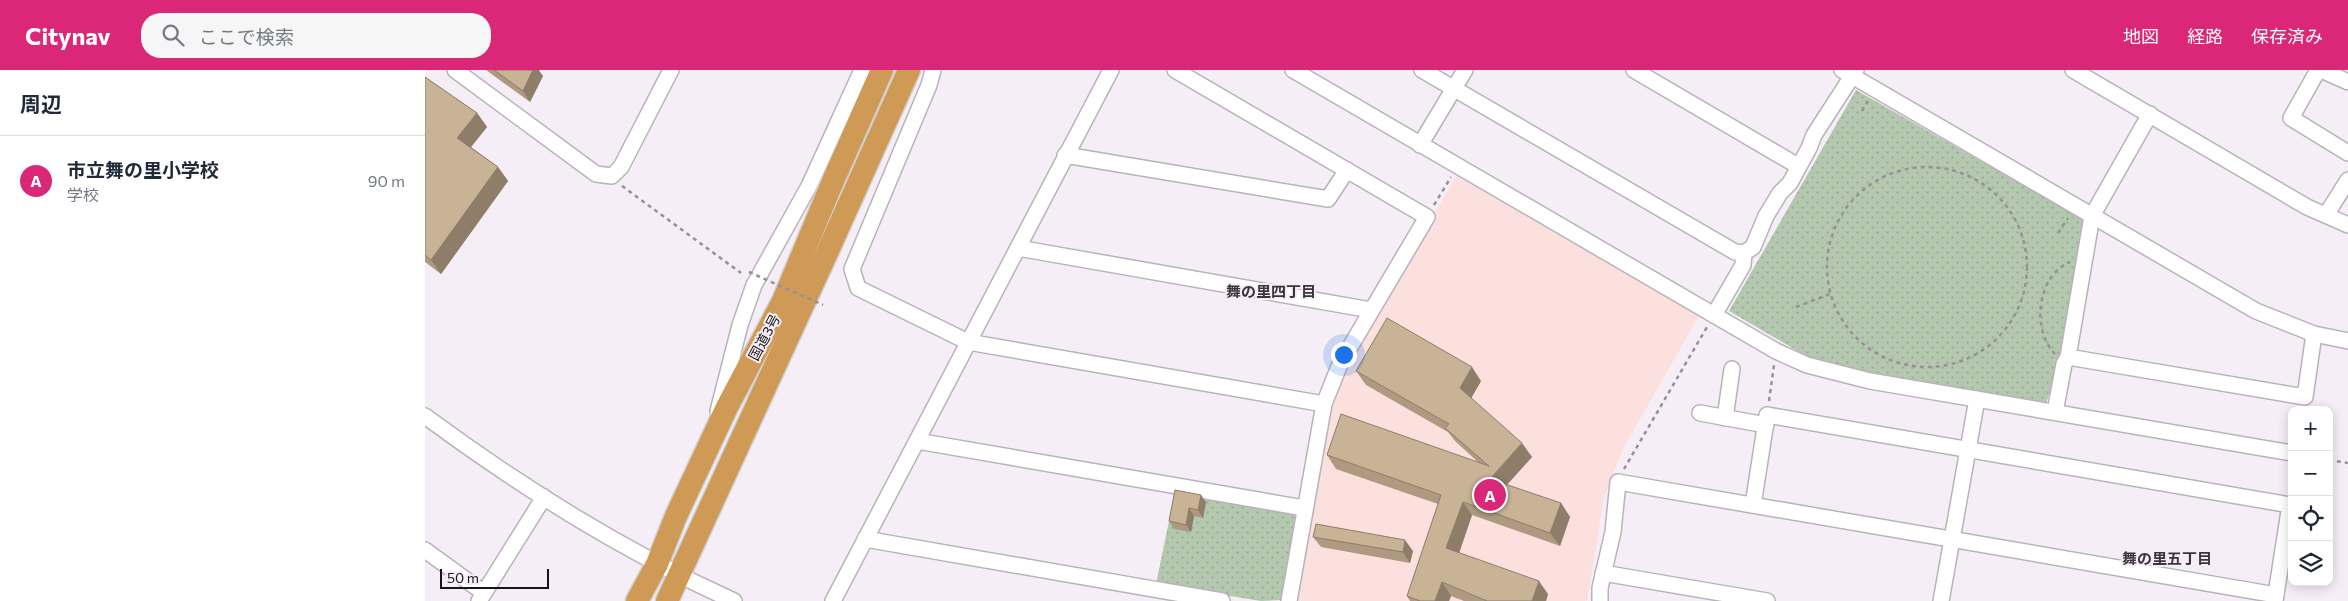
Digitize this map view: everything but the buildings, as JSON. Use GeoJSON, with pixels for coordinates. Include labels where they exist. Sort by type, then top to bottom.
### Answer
{"type":"FeatureCollection","features":[{"type":"Feature","properties":{"kind":"highway","name":"国道3号"},"geometry":{"type":"LineString","coordinates":[[637,601],[657,564],[727,407],[783,301],[882,70]]}},
{"type":"Feature","properties":{"kind":"highway","name":"国道3号"},"geometry":{"type":"LineString","coordinates":[[667,601],[909,70]]}},
{"type":"Feature","properties":{"kind":"highway"},"geometry":{"type":"LineString","coordinates":[[887,116],[911,93],[926,70]]}},
{"type":"Feature","properties":{"kind":"street"},"geometry":{"type":"LineString","coordinates":[[455,70],[596,174],[612,176],[621,167],[671,70]]}},
{"type":"Feature","properties":{"kind":"street"},"geometry":{"type":"LineString","coordinates":[[710,444],[740,325],[754,285],[809,186],[862,70]]}},
{"type":"Feature","properties":{"kind":"street"},"geometry":{"type":"LineString","coordinates":[[933,70],[929,85],[852,269],[858,288],[968,342],[1324,404]]}},
{"type":"Feature","properties":{"kind":"street"},"geometry":{"type":"LineString","coordinates":[[833,601],[1111,70]]}},
{"type":"Feature","properties":{"kind":"street"},"geometry":{"type":"LineString","coordinates":[[1175,70],[1427,217],[1341,364],[1324,404],[1289,601]]}},
{"type":"Feature","properties":{"kind":"street"},"geometry":{"type":"LineString","coordinates":[[1293,70],[1776,351],[1807,365],[1837,374],[2288,452]]}},
{"type":"Feature","properties":{"kind":"street"},"geometry":{"type":"LineString","coordinates":[[1422,70],[1735,252],[1744,253],[1753,247],[1766,216],[1780,193],[1790,183],[1850,72],[2256,311],[2314,334],[2348,340]]}},
{"type":"Feature","properties":{"kind":"street"},"geometry":{"type":"LineString","coordinates":[[1420,145],[1465,70]]}},
{"type":"Feature","properties":{"kind":"street"},"geometry":{"type":"LineString","coordinates":[[1634,70],[1798,166]]}},
{"type":"Feature","properties":{"kind":"street"},"geometry":{"type":"LineString","coordinates":[[2073,70],[2307,207],[2348,225]]}},
{"type":"Feature","properties":{"kind":"street"},"geometry":{"type":"LineString","coordinates":[[2348,82],[2319,70],[2291,118],[2348,153]]}},
{"type":"Feature","properties":{"kind":"street"},"geometry":{"type":"LineString","coordinates":[[2055,412],[2064,364],[2068,357],[2092,216],[2150,114]]}},
{"type":"Feature","properties":{"kind":"street"},"geometry":{"type":"LineString","coordinates":[[1065,155],[1328,199],[1347,170]]}},
{"type":"Feature","properties":{"kind":"street"},"geometry":{"type":"LineString","coordinates":[[2326,215],[2348,180]]}},
{"type":"Feature","properties":{"kind":"street"},"geometry":{"type":"LineString","coordinates":[[1018,248],[1371,310]]}},
{"type":"Feature","properties":{"kind":"street"},"geometry":{"type":"LineString","coordinates":[[1714,315],[1743,265],[1744,253]]}},
{"type":"Feature","properties":{"kind":"street"},"geometry":{"type":"LineString","coordinates":[[2068,357],[2305,397],[2314,334]]}},
{"type":"Feature","properties":{"kind":"street"},"geometry":{"type":"LineString","coordinates":[[1725,418],[1732,369]]}},
{"type":"Feature","properties":{"kind":"street"},"geometry":{"type":"LineString","coordinates":[[1941,601],[1977,399]]}},
{"type":"Feature","properties":{"kind":"street"},"geometry":{"type":"LineString","coordinates":[[1600,601],[1599,588],[1613,532],[1618,482],[1953,539],[2276,598],[2290,505],[1967,449],[1766,420],[1725,418],[1700,414]]}},
{"type":"Feature","properties":{"kind":"street"},"geometry":{"type":"LineString","coordinates":[[425,416],[544,497],[657,564],[733,601]]}},
{"type":"Feature","properties":{"kind":"street"},"geometry":{"type":"LineString","coordinates":[[1753,505],[1766,420]]}},
{"type":"Feature","properties":{"kind":"street"},"geometry":{"type":"LineString","coordinates":[[917,441],[1305,508]]}},
{"type":"Feature","properties":{"kind":"street"},"geometry":{"type":"LineString","coordinates":[[425,550],[481,597],[544,497]]}},
{"type":"Feature","properties":{"kind":"street"},"geometry":{"type":"LineString","coordinates":[[865,539],[1222,601]]}},
{"type":"Feature","properties":{"kind":"street"},"geometry":{"type":"LineString","coordinates":[[1603,573],[1767,601]]}},
{"type":"Feature","properties":{"kind":"path"},"geometry":{"type":"LineString","coordinates":[[1427,217],[1459,165]]}},
{"type":"Feature","properties":{"kind":"path"},"geometry":{"type":"LineString","coordinates":[[1918,167],[1934,167],[1964,173],[1994,190],[2020,227],[2028,270],[2024,292],[2017,312],[2005,330],[1991,344],[1961,361],[1948,365],[1920,366],[1884,359],[1849,330],[1830,294],[1827,257],[1836,224],[1847,206],[1858,195],[1878,180],[1892,173],[1918,167]]}},
{"type":"Feature","properties":{"kind":"path"},"geometry":{"type":"LineString","coordinates":[[612,176],[741,273]]}},
{"type":"Feature","properties":{"kind":"path"},"geometry":{"type":"LineString","coordinates":[[2068,357],[2058,357],[2048,346],[2041,327],[2041,307],[2046,288],[2056,272],[2068,263],[2085,258]]}},
{"type":"Feature","properties":{"kind":"path"},"geometry":{"type":"LineString","coordinates":[[749,272],[823,305]]}},
{"type":"Feature","properties":{"kind":"path"},"geometry":{"type":"LineString","coordinates":[[1796,307],[1830,294]]}},
{"type":"Feature","properties":{"kind":"path"},"geometry":{"type":"LineString","coordinates":[[1618,482],[1627,462],[1714,315]]}},
{"type":"Feature","properties":{"kind":"path"},"geometry":{"type":"LineString","coordinates":[[1766,420],[1776,351]]}},
{"type":"Feature","properties":{"kind":"path"},"geometry":{"type":"LineString","coordinates":[[2333,461],[2348,463]]}},
{"type":"Feature","properties":{"kind":"shaded area"},"geometry":{"type":"Polygon","coordinates":[[[1456,176],[1699,316],[1623,449],[1604,498],[1587,601],[1295,601],[1328,415],[1335,393],[1354,353],[1456,176]]]}},
{"type":"Feature","properties":{"kind":"green space"},"geometry":{"type":"Polygon","coordinates":[[[1856,90],[2083,219],[2062,355],[2045,407],[1870,373],[1808,357],[1729,311],[1856,90]]]}},
{"type":"Feature","properties":{"kind":"green space"},"geometry":{"type":"Polygon","coordinates":[[[1175,492],[1293,513],[1296,517],[1282,600],[1261,601],[1156,584],[1175,492]]]}},
{"type":"Feature","properties":{"kind":"place","name":"市立舞の里小学校"},"geometry":{"type":"Point","coordinates":[1490,495]}},
{"type":"Feature","properties":{"kind":"district","name":"舞の里四丁目"},"geometry":{"type":"Point","coordinates":[1271,291]}},
{"type":"Feature","properties":{"kind":"district","name":"舞の里五丁目"},"geometry":{"type":"Point","coordinates":[2167,558]}}]}
